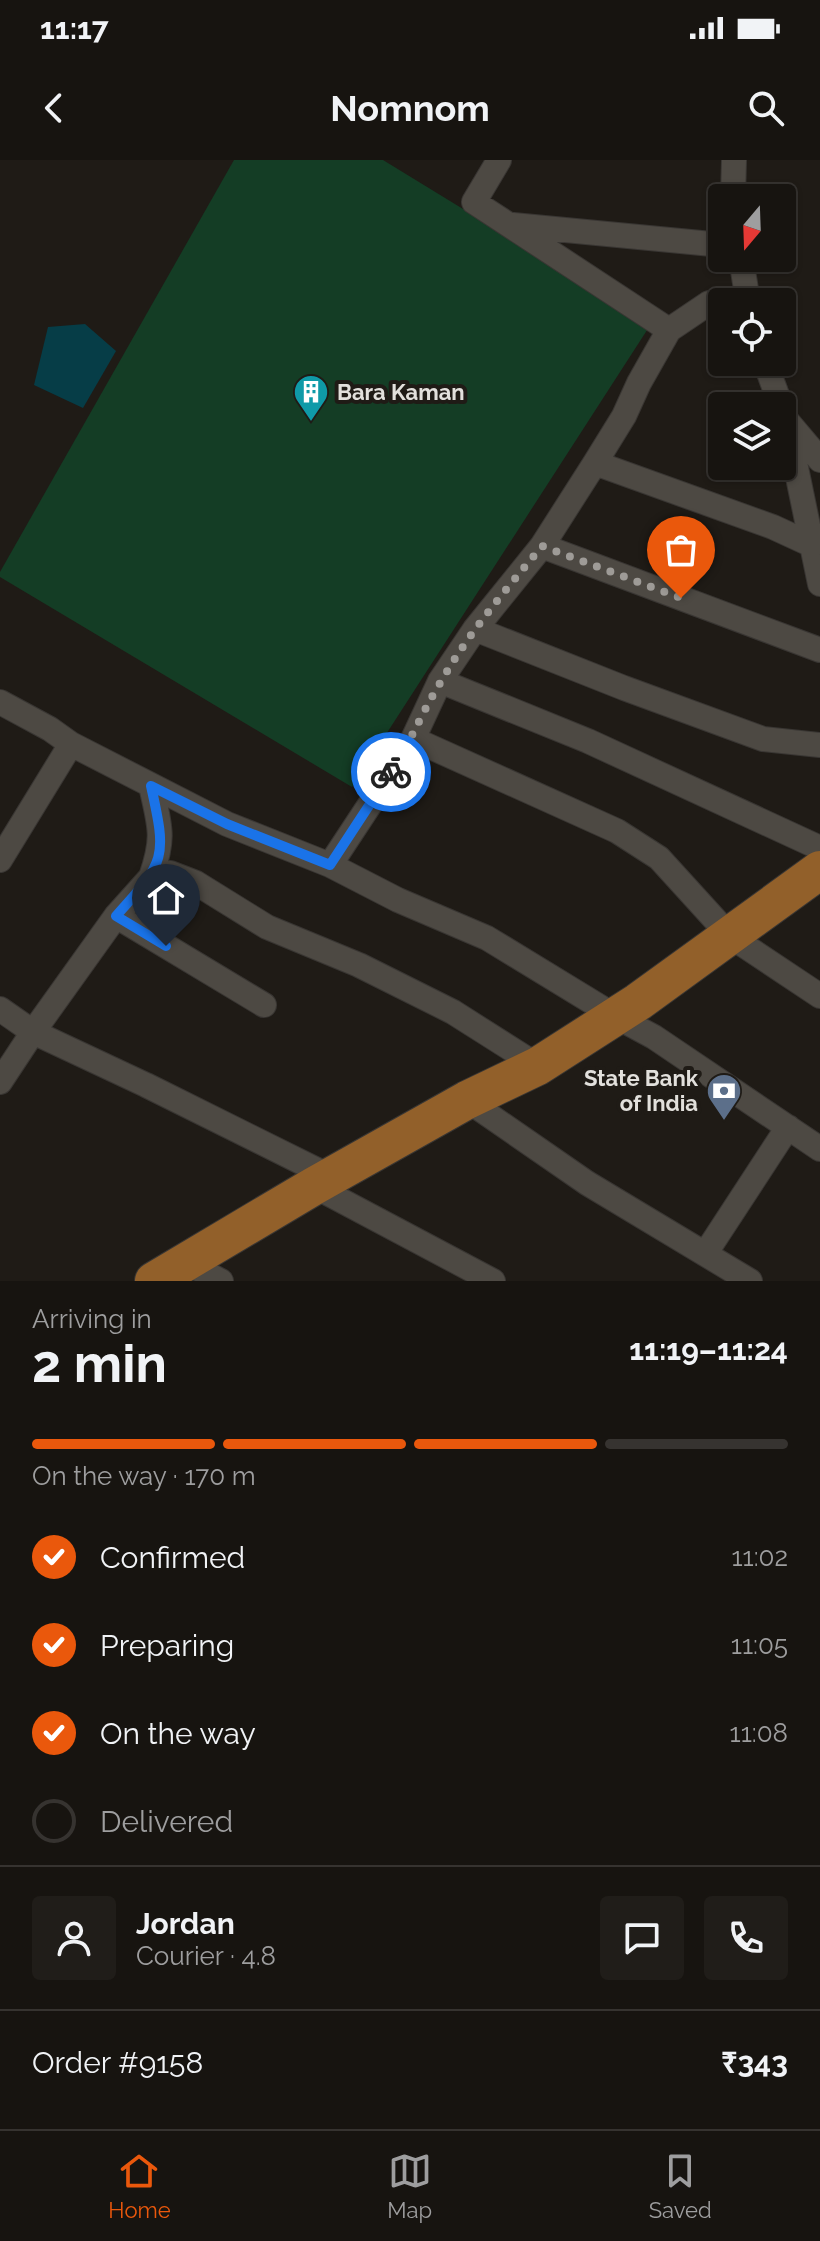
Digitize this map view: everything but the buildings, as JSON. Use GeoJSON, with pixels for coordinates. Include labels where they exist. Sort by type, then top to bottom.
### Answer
{"type":"FeatureCollection","features":[{"type":"Feature","properties":{"kind":"main road"},"geometry":{"type":"LineString","coordinates":[[154,1281],[467,1100],[538,1066],[615,1016],[820,870]]}},
{"type":"Feature","properties":{"kind":"street"},"geometry":{"type":"LineString","coordinates":[[499,160],[474,202],[669,330]]}},
{"type":"Feature","properties":{"kind":"street"},"geometry":{"type":"LineString","coordinates":[[733,184],[734,160]]}},
{"type":"Feature","properties":{"kind":"street"},"geometry":{"type":"LineString","coordinates":[[510,225],[708,244]]}},
{"type":"Feature","properties":{"kind":"street"},"geometry":{"type":"LineString","coordinates":[[330,865],[413,739],[440,681],[475,629],[542,546],[595,463],[624,416],[669,330],[708,304]]}},
{"type":"Feature","properties":{"kind":"street"},"geometry":{"type":"LineString","coordinates":[[796,427],[819,456]]}},
{"type":"Feature","properties":{"kind":"street"},"geometry":{"type":"LineString","coordinates":[[595,463],[773,527],[812,545]]}},
{"type":"Feature","properties":{"kind":"street"},"geometry":{"type":"LineString","coordinates":[[796,471],[820,584]]}},
{"type":"Feature","properties":{"kind":"street"},"geometry":{"type":"LineString","coordinates":[[542,546],[820,650]]}},
{"type":"Feature","properties":{"kind":"street"},"geometry":{"type":"LineString","coordinates":[[475,629],[763,739],[820,745]]}},
{"type":"Feature","properties":{"kind":"street"},"geometry":{"type":"LineString","coordinates":[[440,681],[588,741],[820,848]]}},
{"type":"Feature","properties":{"kind":"street"},"geometry":{"type":"LineString","coordinates":[[0,702],[71,744],[227,824],[330,865],[398,900],[487,938],[654,1037],[820,1149]]}},
{"type":"Feature","properties":{"kind":"street"},"geometry":{"type":"LineString","coordinates":[[413,739],[617,831],[659,858],[730,936],[820,996]]}},
{"type":"Feature","properties":{"kind":"street"},"geometry":{"type":"LineString","coordinates":[[0,860],[71,744]]}},
{"type":"Feature","properties":{"kind":"street"},"geometry":{"type":"LineString","coordinates":[[0,1082],[116,916],[151,877],[161,848],[161,830],[151,786]]}},
{"type":"Feature","properties":{"kind":"street"},"geometry":{"type":"LineString","coordinates":[[151,877],[170,873],[196,883],[267,927],[359,965],[453,1012],[538,1066]]}},
{"type":"Feature","properties":{"kind":"street"},"geometry":{"type":"LineString","coordinates":[[116,916],[264,1005]]}},
{"type":"Feature","properties":{"kind":"street"},"geometry":{"type":"LineString","coordinates":[[0,1009],[33,1032],[146,1085],[323,1181],[493,1281]]}},
{"type":"Feature","properties":{"kind":"street"},"geometry":{"type":"LineString","coordinates":[[467,1100],[587,1183],[750,1281]]}},
{"type":"Feature","properties":{"kind":"street"},"geometry":{"type":"LineString","coordinates":[[705,1254],[788,1127]]}},
{"type":"Feature","properties":{"kind":"street"},"geometry":{"type":"LineString","coordinates":[[187,1263],[221,1281]]}},
{"type":"Feature","properties":{"kind":"green space"},"geometry":{"type":"Polygon","coordinates":[[[234,160],[383,160],[651,324],[352,787],[0,577],[0,572],[234,160]]]}},
{"type":"Feature","properties":{"kind":"water"},"geometry":{"type":"Polygon","coordinates":[[[85,324],[116,351],[83,408],[34,385],[48,327],[85,324]]]}},
{"type":"Feature","properties":{"kind":"way so far"},"geometry":{"type":"LineString","coordinates":[[391,772],[413,739],[440,681],[475,629],[542,546],[681,598]]}},
{"type":"Feature","properties":{"kind":"place","name":"Bara Kaman"},"geometry":{"type":"Point","coordinates":[311,423]}},
{"type":"Feature","properties":{"kind":"place","name":"State Bank of India"},"geometry":{"type":"Point","coordinates":[724,1122]}},
{"type":"Feature","properties":{"kind":"route"},"geometry":{"type":"LineString","coordinates":[[166,946],[116,916],[151,877],[161,848],[161,830],[151,786],[227,824],[330,865],[391,772]]}}]}
